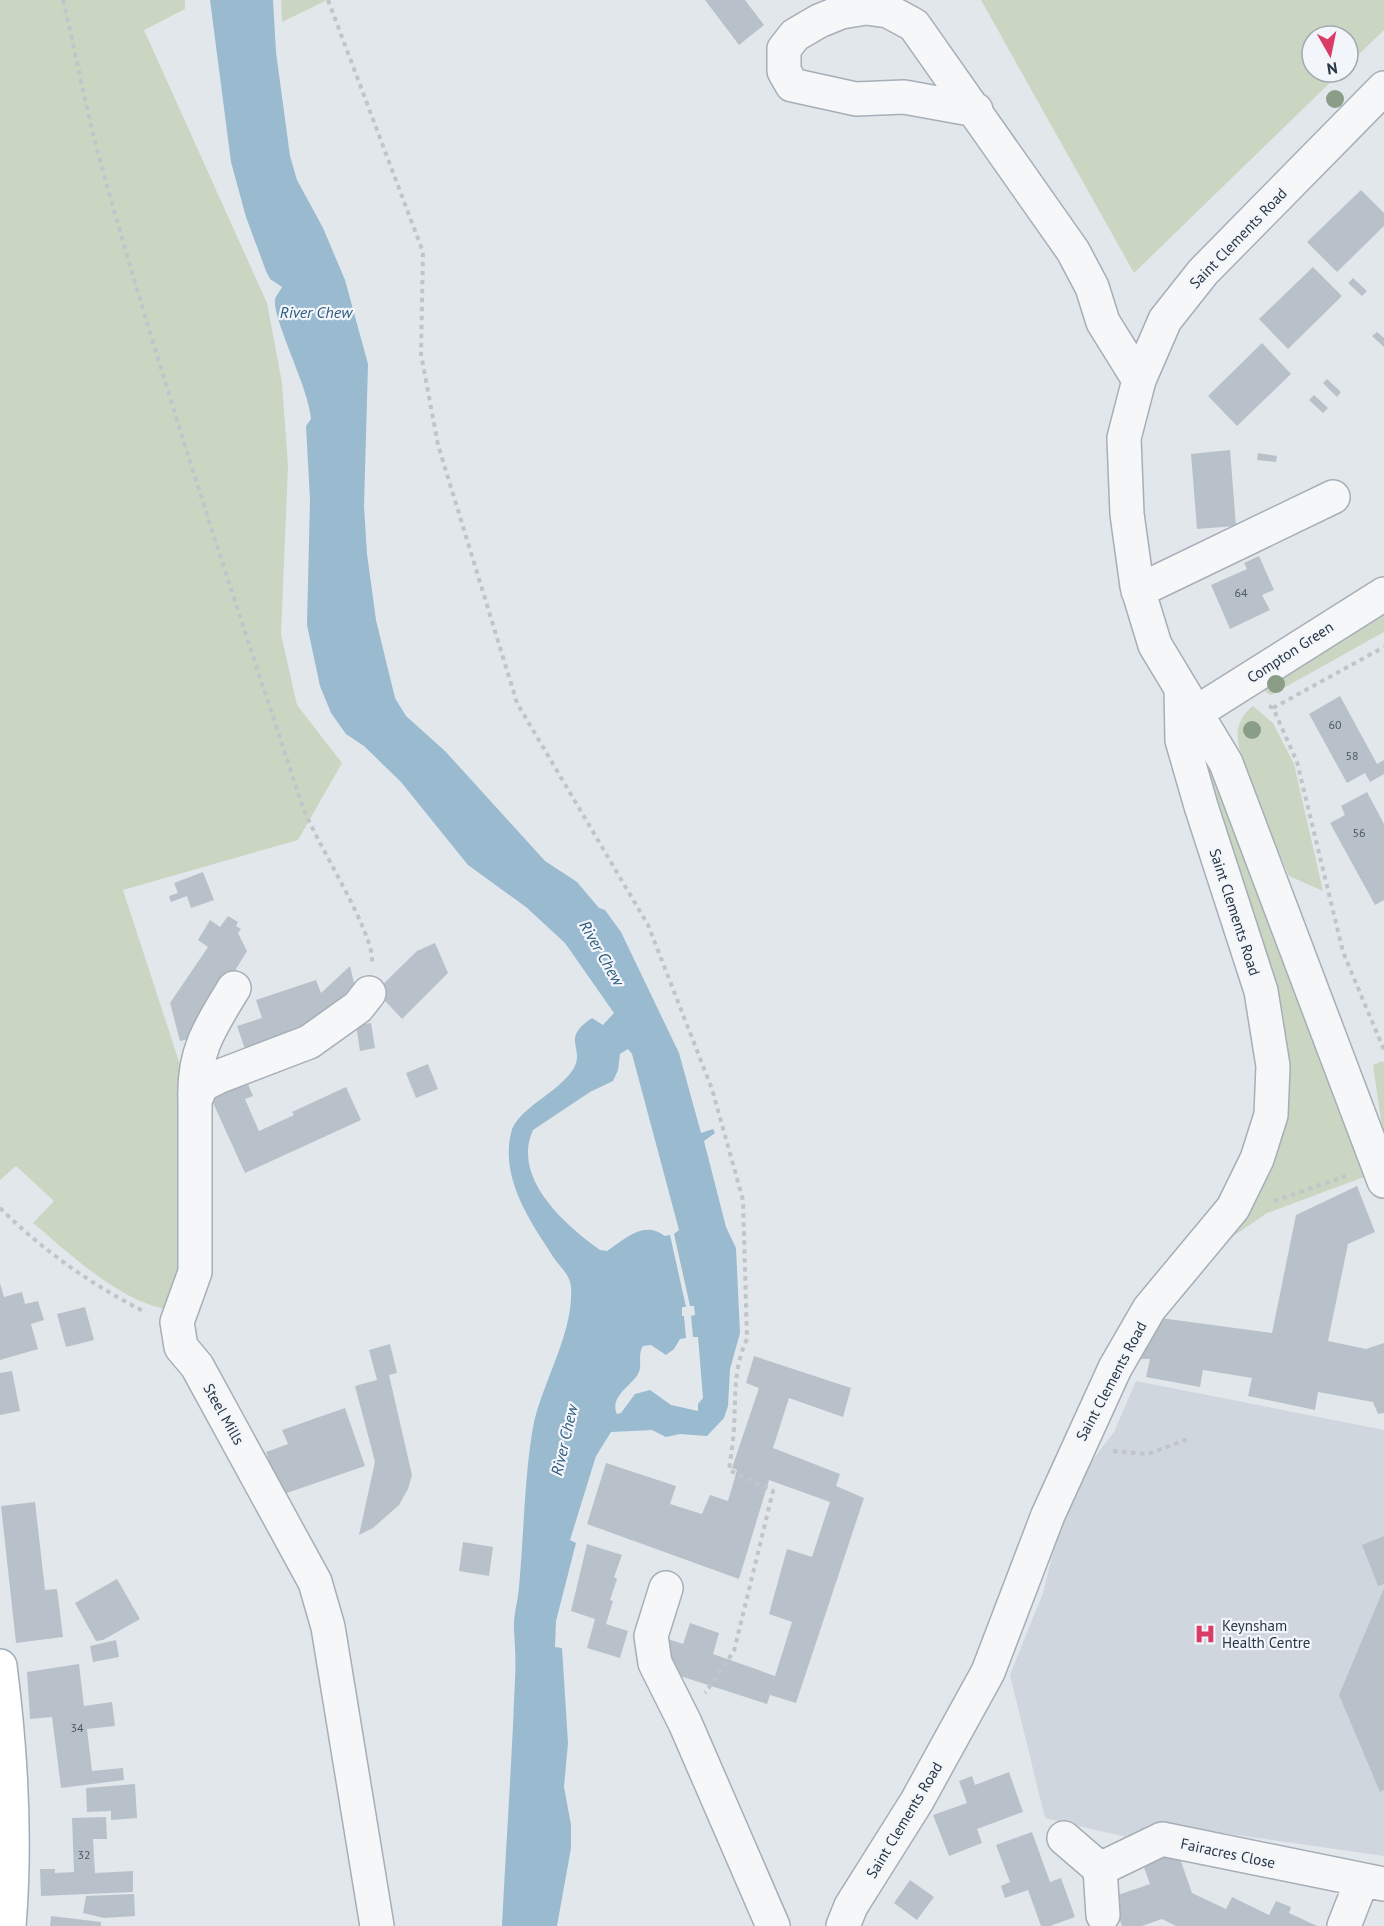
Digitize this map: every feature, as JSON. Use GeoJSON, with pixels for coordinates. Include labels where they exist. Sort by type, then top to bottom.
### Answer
{"type":"FeatureCollection","features":[{"type":"Feature","properties":{"kind":"main road"},"geometry":{"type":"LineString","coordinates":[[0,1666],[12,1889],[9,1926]]}},
{"type":"Feature","properties":{"kind":"street"},"geometry":{"type":"LineString","coordinates":[[976,110],[904,97],[856,99],[792,85],[784,71],[784,49],[795,35],[841,12],[866,8],[888,11],[914,25],[976,110],[1073,251],[1092,287],[1103,322],[1139,380]]}},
{"type":"Feature","properties":{"kind":"street","name":"Saint Clements Road"},"geometry":{"type":"LineString","coordinates":[[1381,1173],[1226,763],[1155,645],[1138,591],[1127,514],[1124,438],[1139,380],[1165,320],[1203,272],[1384,88]]}},
{"type":"Feature","properties":{"kind":"street"},"geometry":{"type":"LineString","coordinates":[[1138,591],[1333,497]]}},
{"type":"Feature","properties":{"kind":"street","name":"Compton Green"},"geometry":{"type":"LineString","coordinates":[[1189,700],[1230,690],[1379,594],[1384,594]]}},
{"type":"Feature","properties":{"kind":"street","name":"Saint Clements Road"},"geometry":{"type":"LineString","coordinates":[[843,1926],[851,1906],[917,1801],[988,1672],[1048,1515],[1076,1448],[1115,1368],[1149,1310],[1233,1208],[1257,1159],[1271,1115],[1273,1066],[1261,991],[1182,740],[1189,700]]}},
{"type":"Feature","properties":{"kind":"street"},"geometry":{"type":"LineString","coordinates":[[181,1347],[177,1322],[195,1272],[194,1074],[198,1055],[211,1026],[234,988]]}},
{"type":"Feature","properties":{"kind":"street"},"geometry":{"type":"LineString","coordinates":[[195,1100],[202,1085],[309,1042],[358,1007],[369,993]]}},
{"type":"Feature","properties":{"kind":"street","name":"Steel Mills"},"geometry":{"type":"LineString","coordinates":[[181,1347],[197,1366],[315,1582],[328,1627],[377,1926]]}},
{"type":"Feature","properties":{"kind":"street"},"geometry":{"type":"LineString","coordinates":[[666,1588],[651,1636],[655,1663],[685,1723],[773,1926]]}},
{"type":"Feature","properties":{"kind":"street"},"geometry":{"type":"LineString","coordinates":[[1064,1838],[1100,1869],[1103,1915]]}},
{"type":"Feature","properties":{"kind":"street","name":"Fairacres Close"},"geometry":{"type":"LineString","coordinates":[[1100,1869],[1162,1839],[1373,1882],[1344,1926]]}},
{"type":"Feature","properties":{"kind":"path"},"geometry":{"type":"LineString","coordinates":[[63,0],[100,162],[201,501],[310,827],[361,924],[373,954],[369,993]]}},
{"type":"Feature","properties":{"kind":"path"},"geometry":{"type":"LineString","coordinates":[[328,0],[423,252],[422,354],[438,445],[517,703],[648,925],[712,1089],[743,1200],[747,1339],[738,1358],[734,1383],[734,1428],[729,1470],[773,1491],[734,1651],[685,1723]]}},
{"type":"Feature","properties":{"kind":"path"},"geometry":{"type":"LineString","coordinates":[[1273,708],[1384,646]]}},
{"type":"Feature","properties":{"kind":"path"},"geometry":{"type":"LineString","coordinates":[[1230,690],[1273,708],[1297,762],[1343,952],[1384,1050]]}},
{"type":"Feature","properties":{"kind":"path"},"geometry":{"type":"LineString","coordinates":[[1269,1203],[1381,1173]]}},
{"type":"Feature","properties":{"kind":"path"},"geometry":{"type":"LineString","coordinates":[[0,1208],[27,1235],[87,1278],[113,1296],[150,1314],[164,1325],[181,1347]]}},
{"type":"Feature","properties":{"kind":"path"},"geometry":{"type":"LineString","coordinates":[[1076,1448],[1148,1454],[1191,1438]]}},
{"type":"Feature","properties":{"kind":"shaded area","name":"Keynsham Health Centre"},"geometry":{"type":"Polygon","coordinates":[[[1136,1381],[1384,1430],[1384,1856],[1154,1823],[1130,1838],[1045,1818],[1010,1675],[1043,1593],[1068,1492],[1114,1432],[1136,1381]]]}},
{"type":"Feature","properties":{"kind":"green space"},"geometry":{"type":"Polygon","coordinates":[[[0,0],[185,0],[185,9],[144,30],[267,303],[282,383],[288,466],[281,634],[297,705],[342,763],[298,840],[123,890],[184,1077],[179,1310],[160,1308],[121,1291],[101,1278],[33,1223],[54,1201],[16,1166],[0,1180],[0,0]]]}},
{"type":"Feature","properties":{"kind":"green space"},"geometry":{"type":"Polygon","coordinates":[[[281,0],[327,0],[282,22],[281,0]]]}},
{"type":"Feature","properties":{"kind":"green space"},"geometry":{"type":"Polygon","coordinates":[[[981,0],[1384,0],[1384,30],[1360,53],[1360,24],[1300,24],[1300,84],[1329,84],[1134,273],[981,0]]]}},
{"type":"Feature","properties":{"kind":"green space"},"geometry":{"type":"Polygon","coordinates":[[[1384,605],[1384,632],[1271,695],[1257,687],[1384,605]]]}},
{"type":"Feature","properties":{"kind":"green space"},"geometry":{"type":"Polygon","coordinates":[[[1253,706],[1273,723],[1294,764],[1323,891],[1289,876],[1249,780],[1238,742],[1238,729],[1243,716],[1253,706]]]}},
{"type":"Feature","properties":{"kind":"green space"},"geometry":{"type":"Polygon","coordinates":[[[1209,756],[1364,1177],[1267,1213],[1232,1237],[1232,1228],[1283,1104],[1192,760],[1209,756]]]}},
{"type":"Feature","properties":{"kind":"green space"},"geometry":{"type":"Polygon","coordinates":[[[1383,1061],[1384,1064],[1384,1141],[1373,1065],[1383,1061]]]}},
{"type":"Feature","properties":{"kind":"water","name":"River Chew"},"geometry":{"type":"Polygon","coordinates":[[[210,0],[273,0],[276,52],[290,156],[297,180],[323,228],[345,280],[368,364],[364,506],[367,554],[376,620],[395,698],[406,716],[445,751],[545,861],[577,882],[599,908],[605,910],[621,932],[679,1053],[701,1133],[713,1129],[715,1133],[704,1141],[726,1227],[736,1248],[740,1333],[730,1369],[728,1406],[724,1418],[707,1436],[680,1434],[666,1437],[652,1430],[611,1432],[596,1456],[570,1540],[576,1543],[556,1621],[555,1647],[562,1648],[568,1743],[564,1787],[571,1825],[571,1848],[557,1926],[502,1926],[515,1673],[514,1625],[528,1467],[537,1410],[563,1340],[571,1304],[571,1287],[567,1275],[536,1230],[520,1200],[510,1167],[509,1150],[511,1133],[521,1116],[559,1085],[574,1068],[577,1061],[575,1038],[582,1025],[592,1018],[603,1025],[614,1013],[565,943],[526,907],[468,865],[401,782],[364,746],[346,734],[331,713],[320,686],[307,625],[310,500],[306,426],[311,419],[309,406],[276,309],[275,299],[282,287],[270,279],[266,271],[246,217],[231,162],[210,0]],[[628,1049],[620,1054],[618,1070],[613,1081],[590,1092],[533,1130],[528,1148],[529,1166],[536,1183],[558,1214],[600,1250],[607,1251],[628,1236],[642,1230],[650,1230],[665,1236],[670,1235],[686,1307],[682,1307],[682,1316],[684,1316],[686,1338],[680,1339],[674,1349],[666,1355],[651,1345],[643,1346],[640,1353],[639,1371],[618,1397],[615,1408],[617,1414],[621,1413],[635,1394],[650,1390],[671,1405],[698,1411],[698,1404],[703,1398],[698,1337],[693,1337],[691,1316],[695,1315],[694,1306],[690,1306],[674,1234],[679,1230],[632,1054],[628,1049]]]}},
{"type":"Feature","properties":{"kind":"building"},"geometry":{"type":"Polygon","coordinates":[[[705,0],[745,0],[764,25],[739,45],[705,0]]]}},
{"type":"Feature","properties":{"kind":"building"},"geometry":{"type":"Polygon","coordinates":[[[1361,190],[1384,213],[1384,226],[1337,272],[1307,242],[1361,190]]]}},
{"type":"Feature","properties":{"kind":"building"},"geometry":{"type":"Polygon","coordinates":[[[1313,267],[1342,296],[1288,349],[1259,319],[1313,267]]]}},
{"type":"Feature","properties":{"kind":"building"},"geometry":{"type":"Polygon","coordinates":[[[1353,278],[1367,291],[1362,296],[1348,283],[1353,278]]]}},
{"type":"Feature","properties":{"kind":"building"},"geometry":{"type":"Polygon","coordinates":[[[1377,332],[1384,338],[1384,347],[1372,336],[1377,332]]]}},
{"type":"Feature","properties":{"kind":"building"},"geometry":{"type":"Polygon","coordinates":[[[1262,343],[1291,374],[1237,426],[1208,396],[1262,343]]]}},
{"type":"Feature","properties":{"kind":"building"},"geometry":{"type":"Polygon","coordinates":[[[1327,379],[1341,392],[1337,397],[1323,383],[1327,379]]]}},
{"type":"Feature","properties":{"kind":"building"},"geometry":{"type":"Polygon","coordinates":[[[1314,395],[1328,408],[1323,413],[1309,400],[1314,395]]]}},
{"type":"Feature","properties":{"kind":"building"},"geometry":{"type":"Polygon","coordinates":[[[1230,450],[1236,526],[1197,529],[1191,454],[1230,450]]]}},
{"type":"Feature","properties":{"kind":"building"},"geometry":{"type":"Polygon","coordinates":[[[1258,453],[1277,456],[1276,462],[1257,460],[1258,453]]]}},
{"type":"Feature","properties":{"kind":"building"},"geometry":{"type":"Polygon","coordinates":[[[1259,556],[1274,590],[1262,595],[1270,610],[1230,629],[1211,585],[1247,569],[1244,563],[1259,556]]]}},
{"type":"Feature","properties":{"kind":"building"},"geometry":{"type":"Polygon","coordinates":[[[1340,696],[1377,764],[1384,760],[1384,774],[1370,782],[1365,773],[1347,783],[1309,714],[1340,696]]]}},
{"type":"Feature","properties":{"kind":"building"},"geometry":{"type":"Polygon","coordinates":[[[1367,792],[1384,824],[1384,900],[1375,905],[1330,823],[1345,815],[1341,806],[1367,792]]]}},
{"type":"Feature","properties":{"kind":"building"},"geometry":{"type":"Polygon","coordinates":[[[203,872],[214,900],[191,908],[187,896],[171,902],[169,896],[178,893],[174,883],[203,872]]]}},
{"type":"Feature","properties":{"kind":"building"},"geometry":{"type":"Polygon","coordinates":[[[228,916],[238,922],[236,926],[241,929],[238,933],[247,951],[194,1038],[180,1041],[170,1003],[208,947],[198,940],[210,920],[220,927],[228,916]]]}},
{"type":"Feature","properties":{"kind":"building"},"geometry":{"type":"Polygon","coordinates":[[[435,943],[448,973],[402,1019],[376,991],[417,951],[435,943]]]}},
{"type":"Feature","properties":{"kind":"building"},"geometry":{"type":"Polygon","coordinates":[[[350,966],[356,991],[329,1017],[246,1052],[237,1026],[262,1018],[256,1000],[316,980],[321,993],[350,966]]]}},
{"type":"Feature","properties":{"kind":"building"},"geometry":{"type":"Polygon","coordinates":[[[371,1023],[375,1048],[360,1051],[356,1025],[371,1023]]]}},
{"type":"Feature","properties":{"kind":"building"},"geometry":{"type":"Polygon","coordinates":[[[428,1064],[438,1089],[416,1098],[406,1073],[428,1064]]]}},
{"type":"Feature","properties":{"kind":"building"},"geometry":{"type":"Polygon","coordinates":[[[245,1077],[253,1096],[245,1099],[259,1131],[294,1115],[292,1112],[346,1087],[361,1120],[245,1173],[209,1094],[245,1077]]]}},
{"type":"Feature","properties":{"kind":"building"},"geometry":{"type":"Polygon","coordinates":[[[1357,1186],[1375,1232],[1348,1244],[1328,1341],[1366,1349],[1384,1343],[1384,1413],[1378,1414],[1373,1402],[1318,1392],[1315,1410],[1248,1396],[1252,1378],[1203,1370],[1200,1387],[1146,1377],[1150,1359],[1141,1359],[1153,1317],[1272,1333],[1296,1215],[1357,1186]]]}},
{"type":"Feature","properties":{"kind":"building"},"geometry":{"type":"Polygon","coordinates":[[[0,1283],[4,1297],[22,1292],[25,1304],[38,1301],[44,1320],[31,1324],[38,1349],[0,1360],[0,1283]]]}},
{"type":"Feature","properties":{"kind":"building"},"geometry":{"type":"Polygon","coordinates":[[[85,1307],[94,1340],[66,1347],[57,1314],[85,1307]]]}},
{"type":"Feature","properties":{"kind":"building"},"geometry":{"type":"Polygon","coordinates":[[[390,1344],[397,1373],[389,1375],[412,1475],[408,1489],[399,1505],[373,1528],[359,1535],[375,1462],[355,1386],[377,1380],[369,1350],[390,1344]]]}},
{"type":"Feature","properties":{"kind":"building"},"geometry":{"type":"Polygon","coordinates":[[[754,1356],[851,1388],[843,1417],[789,1398],[773,1448],[840,1474],[836,1486],[864,1498],[796,1703],[770,1695],[767,1704],[680,1676],[654,1689],[668,1639],[683,1644],[690,1623],[719,1633],[713,1654],[775,1676],[792,1622],[769,1614],[787,1549],[812,1557],[830,1502],[769,1480],[739,1579],[587,1524],[606,1463],[676,1486],[670,1504],[702,1514],[710,1495],[728,1501],[737,1470],[732,1468],[759,1388],[746,1383],[754,1356]]]}},
{"type":"Feature","properties":{"kind":"building"},"geometry":{"type":"Polygon","coordinates":[[[12,1371],[20,1411],[0,1415],[0,1373],[12,1371]]]}},
{"type":"Feature","properties":{"kind":"building"},"geometry":{"type":"Polygon","coordinates":[[[345,1408],[365,1466],[281,1495],[266,1452],[288,1444],[282,1430],[345,1408]]]}},
{"type":"Feature","properties":{"kind":"building"},"geometry":{"type":"Polygon","coordinates":[[[35,1502],[45,1590],[57,1589],[63,1637],[16,1643],[1,1506],[35,1502]]]}},
{"type":"Feature","properties":{"kind":"building"},"geometry":{"type":"Polygon","coordinates":[[[1384,1536],[1384,1584],[1378,1586],[1362,1545],[1384,1536]]]}},
{"type":"Feature","properties":{"kind":"building"},"geometry":{"type":"Polygon","coordinates":[[[463,1542],[493,1547],[489,1576],[459,1571],[463,1542]]]}},
{"type":"Feature","properties":{"kind":"building"},"geometry":{"type":"Polygon","coordinates":[[[587,1544],[622,1555],[614,1577],[617,1579],[610,1600],[613,1601],[606,1624],[628,1631],[620,1658],[587,1648],[595,1619],[571,1611],[587,1544]]]}},
{"type":"Feature","properties":{"kind":"building"},"geometry":{"type":"Polygon","coordinates":[[[117,1579],[140,1619],[103,1640],[96,1641],[75,1603],[117,1579]]]}},
{"type":"Feature","properties":{"kind":"building"},"geometry":{"type":"Polygon","coordinates":[[[1384,1588],[1384,1790],[1380,1792],[1339,1695],[1384,1588]]]}},
{"type":"Feature","properties":{"kind":"building"},"geometry":{"type":"Polygon","coordinates":[[[116,1640],[119,1657],[93,1662],[90,1646],[116,1640]]]}},
{"type":"Feature","properties":{"kind":"building"},"geometry":{"type":"Polygon","coordinates":[[[79,1664],[84,1706],[112,1702],[115,1726],[87,1729],[92,1771],[123,1768],[124,1780],[61,1788],[52,1717],[30,1719],[27,1672],[79,1664]]]}},
{"type":"Feature","properties":{"kind":"building"},"geometry":{"type":"Polygon","coordinates":[[[1009,1772],[1023,1812],[977,1829],[982,1843],[949,1856],[933,1815],[967,1803],[959,1781],[972,1776],[975,1785],[1009,1772]]]}},
{"type":"Feature","properties":{"kind":"building"},"geometry":{"type":"Polygon","coordinates":[[[135,1784],[137,1818],[111,1820],[111,1811],[87,1812],[86,1788],[135,1784]]]}},
{"type":"Feature","properties":{"kind":"building"},"geometry":{"type":"Polygon","coordinates":[[[106,1817],[107,1839],[93,1839],[95,1873],[133,1871],[133,1892],[41,1896],[40,1869],[55,1869],[55,1873],[74,1872],[72,1818],[106,1817]]]}},
{"type":"Feature","properties":{"kind":"building"},"geometry":{"type":"Polygon","coordinates":[[[1032,1832],[1050,1882],[1061,1878],[1075,1917],[1050,1926],[1041,1926],[1028,1890],[1005,1898],[1001,1886],[1010,1882],[996,1845],[1032,1832]]]}},
{"type":"Feature","properties":{"kind":"building"},"geometry":{"type":"Polygon","coordinates":[[[1176,1847],[1192,1893],[1226,1909],[1232,1897],[1269,1915],[1276,1901],[1291,1907],[1289,1913],[1317,1926],[1176,1926],[1162,1919],[1142,1926],[1122,1926],[1112,1897],[1150,1884],[1141,1859],[1176,1847]]]}},
{"type":"Feature","properties":{"kind":"building"},"geometry":{"type":"Polygon","coordinates":[[[910,1880],[934,1897],[917,1920],[894,1903],[910,1880]]]}},
{"type":"Feature","properties":{"kind":"building"},"geometry":{"type":"Polygon","coordinates":[[[134,1894],[135,1916],[104,1918],[83,1913],[86,1896],[134,1894]]]}},
{"type":"Feature","properties":{"kind":"building"},"geometry":{"type":"Polygon","coordinates":[[[51,1916],[101,1922],[101,1926],[50,1926],[51,1916]]]}},
{"type":"Feature","properties":{"kind":"place","name":"Keynsham Health Centre"},"geometry":{"type":"Point","coordinates":[1205,1634]}}]}
